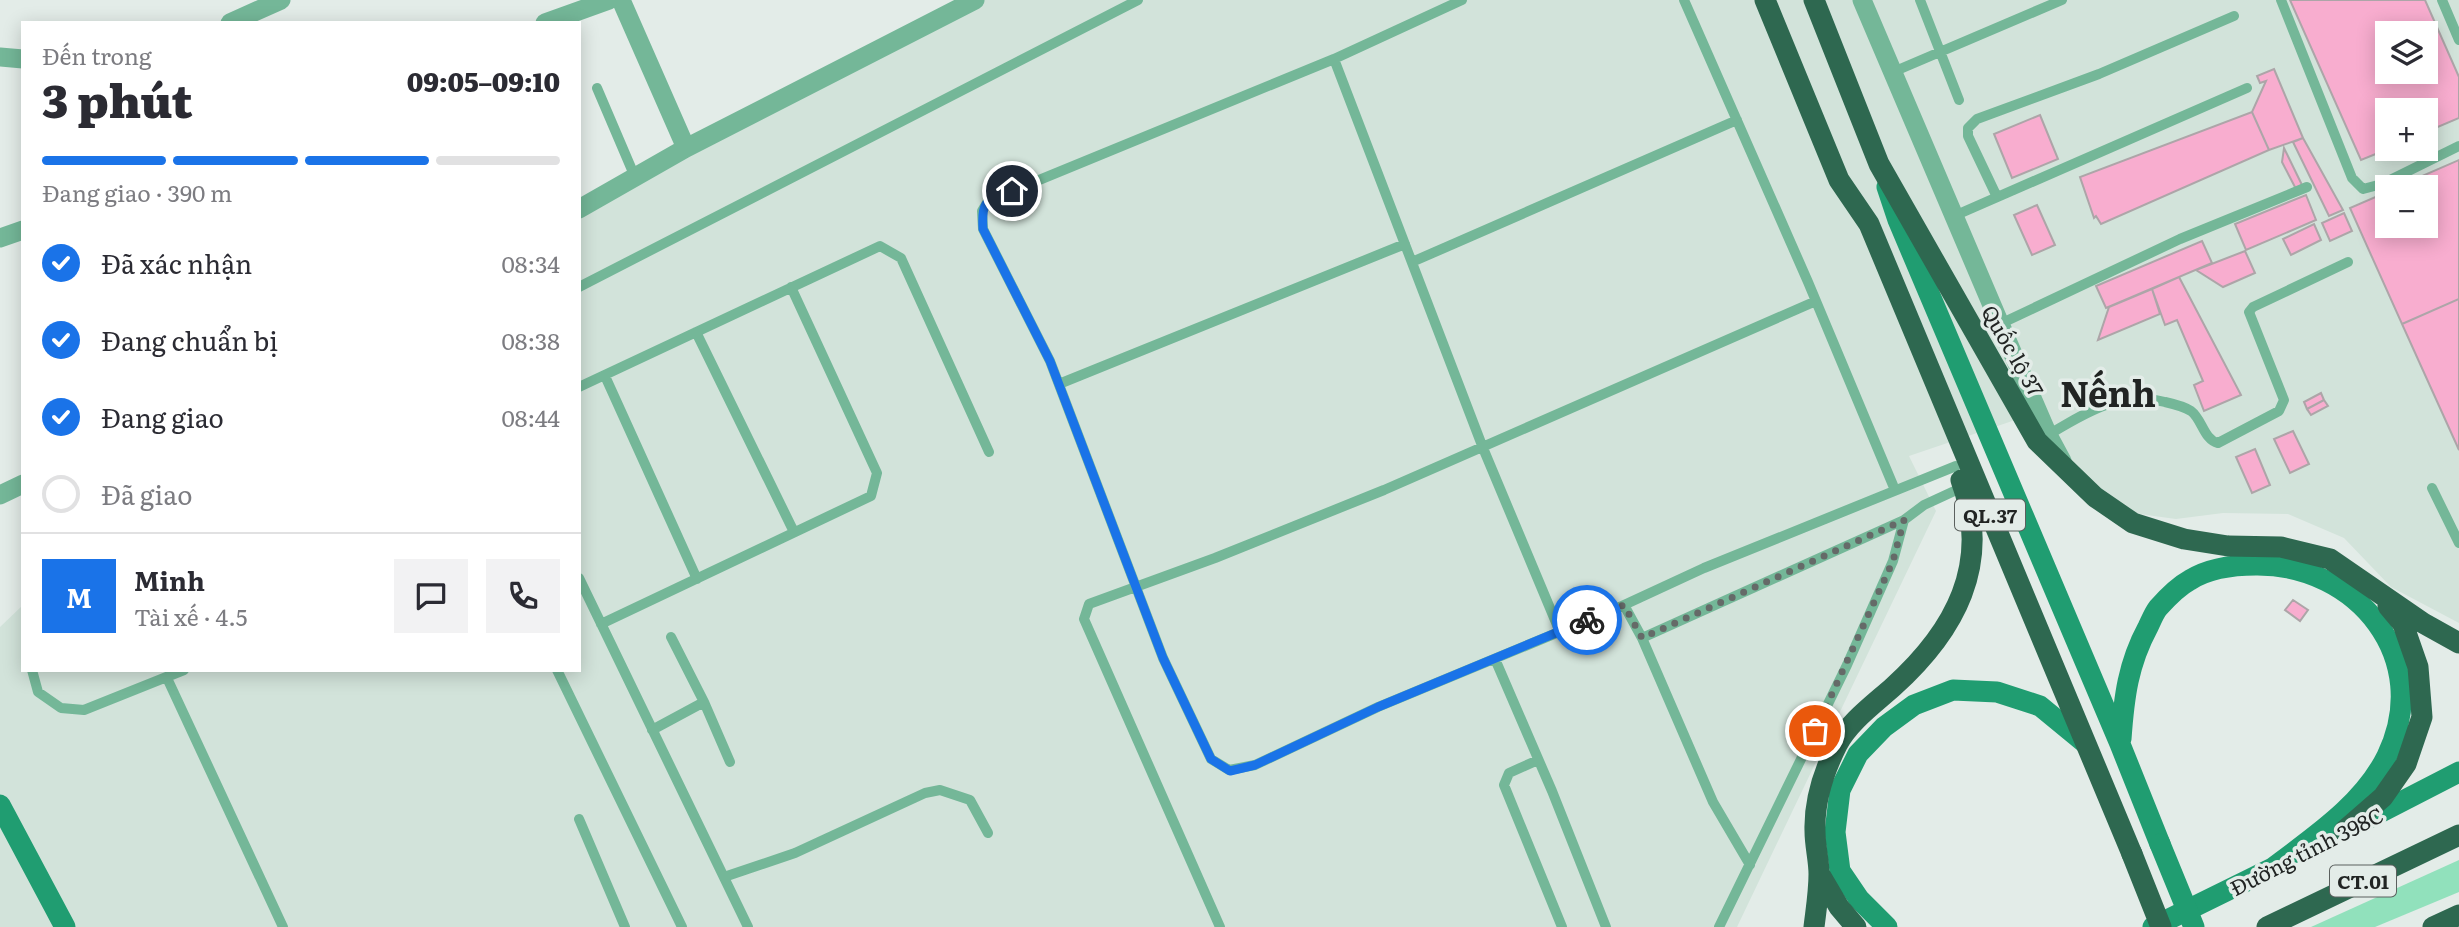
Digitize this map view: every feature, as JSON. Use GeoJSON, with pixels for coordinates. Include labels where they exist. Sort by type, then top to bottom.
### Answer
{"type":"FeatureCollection","features":[{"type":"Feature","properties":{"kind":"highway","name":"QL.37"},"geometry":{"type":"LineString","coordinates":[[1765,0],[1839,180],[1868,225],[2132,854],[2155,926]]}},
{"type":"Feature","properties":{"kind":"highway","name":"Quốc lộ 37"},"geometry":{"type":"LineString","coordinates":[[1814,0],[1879,164],[2038,441],[2065,468],[2095,497],[2133,523],[2184,539],[2228,546],[2281,547],[2330,559],[2423,623],[2459,643]]}},
{"type":"Feature","properties":{"kind":"highway"},"geometry":{"type":"LineString","coordinates":[[1814,927],[1819,873],[1815,830],[1821,784],[1839,742],[1949,624],[1966,586],[1974,545],[1970,504],[1964,487],[1839,180]]}},
{"type":"Feature","properties":{"kind":"highway"},"geometry":{"type":"LineString","coordinates":[[2344,831],[2383,797],[2406,764],[2422,717],[2418,667],[2403,624],[2373,587]]}},
{"type":"Feature","properties":{"kind":"highway","name":"CT.01"},"geometry":{"type":"LineString","coordinates":[[2267,927],[2459,835]]}},
{"type":"Feature","properties":{"kind":"highway"},"geometry":{"type":"LineString","coordinates":[[1819,873],[1839,907],[1856,927]]}},
{"type":"Feature","properties":{"kind":"highway"},"geometry":{"type":"LineString","coordinates":[[2433,927],[2459,915]]}},
{"type":"Feature","properties":{"kind":"main road"},"geometry":{"type":"LineString","coordinates":[[1879,164],[1898,220],[2120,744],[2194,927]]}},
{"type":"Feature","properties":{"kind":"main road"},"geometry":{"type":"LineString","coordinates":[[2120,744],[2124,694],[2135,651],[2157,610],[2189,580],[2231,565],[2277,565],[2319,576],[2357,598],[2384,632],[2400,672],[2401,714],[2387,756],[2363,792],[2321,830],[2270,870]]}},
{"type":"Feature","properties":{"kind":"main road"},"geometry":{"type":"LineString","coordinates":[[1887,927],[1859,899],[1840,871],[1835,832],[1840,790],[1858,754],[1884,726],[1914,705],[1953,690],[1997,692],[2040,706],[2085,743]]}},
{"type":"Feature","properties":{"kind":"main road","name":"Đường tỉnh 398C"},"geometry":{"type":"LineString","coordinates":[[2155,926],[2459,772]]}},
{"type":"Feature","properties":{"kind":"main road"},"geometry":{"type":"LineString","coordinates":[[0,806],[65,927]]}},
{"type":"Feature","properties":{"kind":"street"},"geometry":{"type":"LineString","coordinates":[[238,21],[281,0]]}},
{"type":"Feature","properties":{"kind":"street"},"geometry":{"type":"LineString","coordinates":[[551,21],[609,0]]}},
{"type":"Feature","properties":{"kind":"street"},"geometry":{"type":"LineString","coordinates":[[621,0],[686,148]]}},
{"type":"Feature","properties":{"kind":"street"},"geometry":{"type":"LineString","coordinates":[[581,208],[686,148],[975,0]]}},
{"type":"Feature","properties":{"kind":"street"},"geometry":{"type":"LineString","coordinates":[[1862,0],[2048,435],[2065,468]]}},
{"type":"Feature","properties":{"kind":"street"},"geometry":{"type":"LineString","coordinates":[[0,57],[21,59]]}},
{"type":"Feature","properties":{"kind":"street"},"geometry":{"type":"LineString","coordinates":[[0,238],[21,231]]}},
{"type":"Feature","properties":{"kind":"street"},"geometry":{"type":"LineString","coordinates":[[0,495],[21,485]]}},
{"type":"Feature","properties":{"kind":"lane"},"geometry":{"type":"LineString","coordinates":[[581,286],[1138,0]]}},
{"type":"Feature","properties":{"kind":"lane"},"geometry":{"type":"LineString","coordinates":[[1462,0],[1334,59],[988,201],[982,211],[983,229],[1050,361],[1163,658],[1211,759],[1230,771],[1255,765],[1378,707],[1624,605],[1704,568],[1956,466]]}},
{"type":"Feature","properties":{"kind":"lane"},"geometry":{"type":"LineString","coordinates":[[1684,0],[1816,301],[1895,490]]}},
{"type":"Feature","properties":{"kind":"lane"},"geometry":{"type":"LineString","coordinates":[[1920,0],[1959,100]]}},
{"type":"Feature","properties":{"kind":"lane"},"geometry":{"type":"LineString","coordinates":[[1893,72],[2062,0]]}},
{"type":"Feature","properties":{"kind":"lane"},"geometry":{"type":"LineString","coordinates":[[2281,0],[2352,178],[2363,188],[2382,184],[2459,146]]}},
{"type":"Feature","properties":{"kind":"lane"},"geometry":{"type":"LineString","coordinates":[[2442,0],[2459,40]]}},
{"type":"Feature","properties":{"kind":"lane"},"geometry":{"type":"LineString","coordinates":[[1997,197],[1968,136],[1968,128],[1977,119],[2099,74],[2234,16]]}},
{"type":"Feature","properties":{"kind":"lane"},"geometry":{"type":"LineString","coordinates":[[1334,59],[1483,448],[1560,632]]}},
{"type":"Feature","properties":{"kind":"lane"},"geometry":{"type":"LineString","coordinates":[[597,88],[635,177]]}},
{"type":"Feature","properties":{"kind":"lane"},"geometry":{"type":"LineString","coordinates":[[1954,216],[2247,88]]}},
{"type":"Feature","properties":{"kind":"lane"},"geometry":{"type":"LineString","coordinates":[[1412,262],[1737,120]]}},
{"type":"Feature","properties":{"kind":"lane"},"geometry":{"type":"LineString","coordinates":[[2000,324],[2180,239],[2308,187]]}},
{"type":"Feature","properties":{"kind":"lane"},"geometry":{"type":"LineString","coordinates":[[1059,384],[1405,244]]}},
{"type":"Feature","properties":{"kind":"lane"},"geometry":{"type":"LineString","coordinates":[[581,386],[880,246],[901,258],[989,452]]}},
{"type":"Feature","properties":{"kind":"lane"},"geometry":{"type":"LineString","coordinates":[[2048,435],[2103,404],[2129,399],[2152,399],[2186,408],[2196,415],[2214,443],[2220,443],[2252,427],[2279,411],[2284,400],[2249,312],[2253,307],[2348,262]]}},
{"type":"Feature","properties":{"kind":"lane"},"geometry":{"type":"LineString","coordinates":[[601,624],[871,496],[877,473],[791,287]]}},
{"type":"Feature","properties":{"kind":"lane"},"geometry":{"type":"LineString","coordinates":[[1220,927],[1084,619],[1089,604],[1215,558],[1483,448],[1816,301]]}},
{"type":"Feature","properties":{"kind":"lane"},"geometry":{"type":"LineString","coordinates":[[696,332],[794,532]]}},
{"type":"Feature","properties":{"kind":"lane"},"geometry":{"type":"LineString","coordinates":[[605,376],[697,579]]}},
{"type":"Feature","properties":{"kind":"lane"},"geometry":{"type":"LineString","coordinates":[[1642,638],[1904,520],[1924,505],[1964,487]]}},
{"type":"Feature","properties":{"kind":"lane"},"geometry":{"type":"LineString","coordinates":[[2432,488],[2459,543]]}},
{"type":"Feature","properties":{"kind":"lane"},"geometry":{"type":"LineString","coordinates":[[1719,927],[1852,653],[1893,561],[1904,520]]}},
{"type":"Feature","properties":{"kind":"lane"},"geometry":{"type":"LineString","coordinates":[[581,582],[748,927]]}},
{"type":"Feature","properties":{"kind":"lane"},"geometry":{"type":"LineString","coordinates":[[1624,605],[1642,638],[1713,802],[1750,864]]}},
{"type":"Feature","properties":{"kind":"lane"},"geometry":{"type":"LineString","coordinates":[[671,637],[730,762]]}},
{"type":"Feature","properties":{"kind":"lane"},"geometry":{"type":"LineString","coordinates":[[1495,659],[1605,927]]}},
{"type":"Feature","properties":{"kind":"lane"},"geometry":{"type":"LineString","coordinates":[[33,672],[38,692],[61,708],[83,710],[180,672]]}},
{"type":"Feature","properties":{"kind":"lane"},"geometry":{"type":"LineString","coordinates":[[558,672],[682,927]]}},
{"type":"Feature","properties":{"kind":"lane"},"geometry":{"type":"LineString","coordinates":[[167,678],[283,927]]}},
{"type":"Feature","properties":{"kind":"lane"},"geometry":{"type":"LineString","coordinates":[[652,730],[704,702]]}},
{"type":"Feature","properties":{"kind":"lane"},"geometry":{"type":"LineString","coordinates":[[1538,760],[1509,772],[1504,785],[1562,927]]}},
{"type":"Feature","properties":{"kind":"lane"},"geometry":{"type":"LineString","coordinates":[[724,877],[795,853],[925,793],[940,790],[970,800],[988,832]]}},
{"type":"Feature","properties":{"kind":"lane"},"geometry":{"type":"LineString","coordinates":[[579,820],[625,927]]}},
{"type":"Feature","properties":{"kind":"shaded area"},"geometry":{"type":"Polygon","coordinates":[[[971,0],[2459,0],[2459,623],[2391,587],[2344,538],[2288,514],[2223,513],[2176,519],[2118,511],[2027,416],[1909,456],[1936,511],[1737,927],[0,927],[0,627],[21,607],[21,672],[581,672],[581,216],[971,0]]]}},
{"type":"Feature","properties":{"kind":"green space"},"geometry":{"type":"Polygon","coordinates":[[[2459,860],[2459,892],[2375,927],[2311,927],[2459,860]]]}},
{"type":"Feature","properties":{"kind":"building"},"geometry":{"type":"Polygon","coordinates":[[[2290,0],[2425,0],[2434,21],[2375,21],[2375,84],[2438,84],[2438,29],[2459,77],[2459,118],[2438,127],[2438,98],[2375,98],[2375,154],[2361,160],[2290,0]]]}},
{"type":"Feature","properties":{"kind":"building"},"geometry":{"type":"Polygon","coordinates":[[[2274,69],[2303,138],[2269,150],[2252,112],[2266,81],[2260,83],[2257,76],[2274,69]]]}},
{"type":"Feature","properties":{"kind":"building"},"geometry":{"type":"Polygon","coordinates":[[[2252,112],[2269,150],[2101,224],[2096,216],[2094,218],[2080,177],[2252,112]]]}},
{"type":"Feature","properties":{"kind":"building"},"geometry":{"type":"Polygon","coordinates":[[[2040,115],[2058,159],[2012,178],[1994,134],[2040,115]]]}},
{"type":"Feature","properties":{"kind":"building"},"geometry":{"type":"Polygon","coordinates":[[[2303,138],[2343,210],[2329,216],[2293,142],[2303,138]]]}},
{"type":"Feature","properties":{"kind":"building"},"geometry":{"type":"Polygon","coordinates":[[[2284,148],[2302,185],[2296,189],[2282,162],[2284,148]]]}},
{"type":"Feature","properties":{"kind":"building"},"geometry":{"type":"Polygon","coordinates":[[[2459,160],[2459,299],[2402,324],[2350,208],[2375,197],[2375,238],[2438,238],[2438,175],[2425,175],[2459,160]]]}},
{"type":"Feature","properties":{"kind":"building"},"geometry":{"type":"Polygon","coordinates":[[[2306,195],[2316,220],[2246,250],[2235,224],[2306,195]]]}},
{"type":"Feature","properties":{"kind":"building"},"geometry":{"type":"Polygon","coordinates":[[[2037,205],[2055,245],[2032,255],[2014,215],[2037,205]]]}},
{"type":"Feature","properties":{"kind":"building"},"geometry":{"type":"Polygon","coordinates":[[[2344,213],[2352,231],[2330,241],[2322,223],[2344,213]]]}},
{"type":"Feature","properties":{"kind":"building"},"geometry":{"type":"Polygon","coordinates":[[[2314,224],[2321,240],[2291,255],[2283,239],[2314,224]]]}},
{"type":"Feature","properties":{"kind":"building"},"geometry":{"type":"Polygon","coordinates":[[[2202,241],[2212,263],[2106,308],[2096,286],[2202,241]]]}},
{"type":"Feature","properties":{"kind":"building"},"geometry":{"type":"Polygon","coordinates":[[[2245,251],[2255,273],[2223,287],[2196,270],[2245,251]]]}},
{"type":"Feature","properties":{"kind":"building"},"geometry":{"type":"Polygon","coordinates":[[[2179,277],[2241,395],[2204,411],[2194,385],[2203,381],[2177,320],[2165,325],[2152,289],[2179,277]]]}},
{"type":"Feature","properties":{"kind":"building"},"geometry":{"type":"Polygon","coordinates":[[[2152,289],[2160,314],[2098,340],[2109,307],[2152,289]]]}},
{"type":"Feature","properties":{"kind":"building"},"geometry":{"type":"Polygon","coordinates":[[[2459,299],[2459,450],[2402,324],[2459,299]]]}},
{"type":"Feature","properties":{"kind":"building"},"geometry":{"type":"Polygon","coordinates":[[[2321,393],[2324,400],[2307,409],[2304,402],[2321,393]]]}},
{"type":"Feature","properties":{"kind":"building"},"geometry":{"type":"Polygon","coordinates":[[[2324,400],[2328,406],[2311,415],[2307,409],[2324,400]]]}},
{"type":"Feature","properties":{"kind":"building"},"geometry":{"type":"Polygon","coordinates":[[[2293,431],[2309,464],[2290,473],[2274,439],[2293,431]]]}},
{"type":"Feature","properties":{"kind":"building"},"geometry":{"type":"Polygon","coordinates":[[[2255,449],[2270,485],[2252,493],[2236,457],[2255,449]]]}},
{"type":"Feature","properties":{"kind":"building"},"geometry":{"type":"Polygon","coordinates":[[[2293,600],[2308,610],[2300,621],[2285,610],[2293,600]]]}},
{"type":"Feature","properties":{"kind":"way so far"},"geometry":{"type":"LineString","coordinates":[[1587,620],[1624,605],[1642,638],[1904,520],[1893,561],[1815,731]]}},
{"type":"Feature","properties":{"kind":"district","name":"Nếnh"},"geometry":{"type":"Point","coordinates":[2108,392]}},
{"type":"Feature","properties":{"kind":"route"},"geometry":{"type":"LineString","coordinates":[[1012,191],[988,201],[982,211],[983,229],[1050,361],[1163,658],[1211,759],[1230,771],[1255,765],[1378,707],[1587,620]]}}]}
